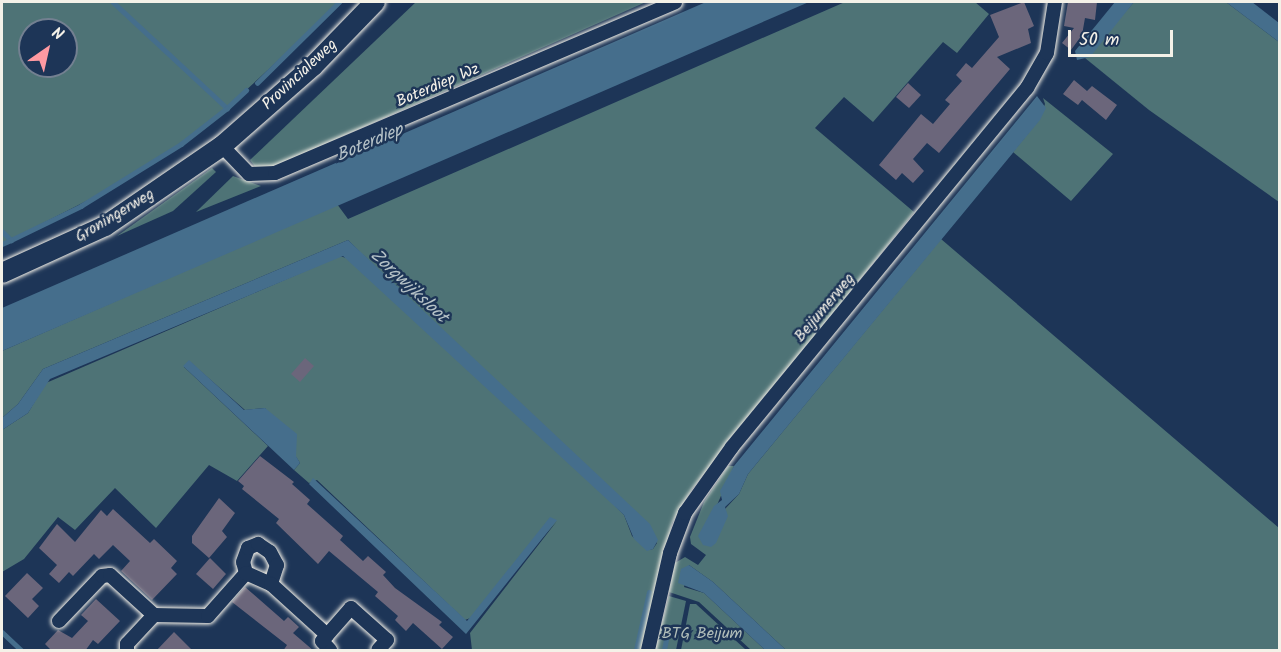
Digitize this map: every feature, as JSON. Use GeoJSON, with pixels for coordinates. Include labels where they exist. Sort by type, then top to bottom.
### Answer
{"type":"FeatureCollection","features":[{"type":"Feature","properties":{"kind":"main road","name":"Provincialeweg"},"geometry":{"type":"LineString","coordinates":[[222,146],[313,66],[375,2]]}},
{"type":"Feature","properties":{"kind":"main road","name":"Groningerweg"},"geometry":{"type":"LineString","coordinates":[[2,273],[105,226],[222,146]]}},
{"type":"Feature","properties":{"kind":"street","name":"Boterdiep Wz"},"geometry":{"type":"LineString","coordinates":[[222,146],[249,174],[275,173],[675,2]]}},
{"type":"Feature","properties":{"kind":"street","name":"Beijumerweg"},"geometry":{"type":"LineString","coordinates":[[648,651],[670,553],[685,513],[732,447],[1027,88],[1047,53],[1055,2]]}},
{"type":"Feature","properties":{"kind":"street"},"geometry":{"type":"LineString","coordinates":[[246,573],[243,562],[248,548],[258,544],[270,552],[277,565],[271,584]]}},
{"type":"Feature","properties":{"kind":"street"},"geometry":{"type":"LineString","coordinates":[[246,573],[271,584],[327,635]]}},
{"type":"Feature","properties":{"kind":"street"},"geometry":{"type":"LineString","coordinates":[[59,621],[102,576],[111,575],[154,615],[208,616],[246,573]]}},
{"type":"Feature","properties":{"kind":"street"},"geometry":{"type":"LineString","coordinates":[[330,651],[322,641],[351,608],[387,640],[378,651]]}},
{"type":"Feature","properties":{"kind":"street"},"geometry":{"type":"LineString","coordinates":[[127,651],[128,644],[154,615]]}},
{"type":"Feature","properties":{"kind":"green space"},"geometry":{"type":"Polygon","coordinates":[[[2,2],[341,2],[228,107],[173,150],[98,195],[2,244],[2,2]]]}},
{"type":"Feature","properties":{"kind":"green space"},"geometry":{"type":"Polygon","coordinates":[[[416,2],[646,2],[273,167],[256,168],[250,160],[416,2]]]}},
{"type":"Feature","properties":{"kind":"green space"},"geometry":{"type":"Polygon","coordinates":[[[845,2],[975,2],[989,14],[957,53],[943,42],[873,122],[844,97],[815,128],[914,212],[692,489],[672,523],[643,650],[472,650],[470,633],[557,521],[473,617],[465,620],[317,480],[309,483],[294,470],[300,463],[265,408],[245,410],[189,361],[184,367],[268,446],[237,481],[209,465],[156,528],[115,488],[75,530],[58,517],[24,559],[2,572],[2,430],[28,413],[46,383],[340,256],[349,259],[594,485],[624,515],[632,536],[648,550],[653,549],[657,543],[348,240],[43,369],[18,404],[2,418],[2,351],[337,204],[348,219],[845,2]]]}},
{"type":"Feature","properties":{"kind":"green space"},"geometry":{"type":"Polygon","coordinates":[[[1134,2],[1226,2],[1279,42],[1279,202],[1149,110],[1085,58],[1134,2]]]}},
{"type":"Feature","properties":{"kind":"green space"},"geometry":{"type":"Polygon","coordinates":[[[1043,98],[1113,154],[1071,201],[1013,152],[1039,120],[1045,104],[1043,98]]]}},
{"type":"Feature","properties":{"kind":"green space"},"geometry":{"type":"Polygon","coordinates":[[[212,168],[216,172],[173,211],[117,236],[212,168]]]}},
{"type":"Feature","properties":{"kind":"green space"},"geometry":{"type":"Polygon","coordinates":[[[233,176],[261,186],[196,212],[233,176]]]}},
{"type":"Feature","properties":{"kind":"green space"},"geometry":{"type":"Polygon","coordinates":[[[941,239],[1279,528],[1279,650],[786,650],[713,582],[689,565],[684,587],[704,593],[765,650],[751,650],[699,602],[669,592],[675,563],[685,557],[698,565],[706,555],[691,544],[690,537],[704,502],[728,466],[734,466],[717,505],[725,509],[739,494],[748,474],[941,239]]]}},
{"type":"Feature","properties":{"kind":"green space"},"geometry":{"type":"Polygon","coordinates":[[[669,596],[686,601],[676,650],[655,650],[669,596]]]}},
{"type":"Feature","properties":{"kind":"green space","name":"BTG Beijum"},"geometry":{"type":"Polygon","coordinates":[[[690,604],[696,604],[746,650],[681,650],[690,604]]]}},
{"type":"Feature","properties":{"kind":"water"},"geometry":{"type":"Polygon","coordinates":[[[706,2],[809,2],[2,351],[2,308],[706,2]]]}},
{"type":"Feature","properties":{"kind":"water"},"geometry":{"type":"Polygon","coordinates":[[[1115,2],[1134,2],[1090,57],[1077,60],[1075,51],[1115,2]]]}},
{"type":"Feature","properties":{"kind":"water"},"geometry":{"type":"Polygon","coordinates":[[[1226,2],[1252,2],[1279,23],[1279,42],[1226,2]]]}},
{"type":"Feature","properties":{"kind":"water"},"geometry":{"type":"Polygon","coordinates":[[[1037,96],[1046,108],[1040,120],[748,474],[739,494],[725,507],[728,516],[716,543],[711,547],[703,545],[698,536],[714,506],[722,500],[720,491],[734,466],[1037,96]]]}},
{"type":"Feature","properties":{"kind":"water"},"geometry":{"type":"Polygon","coordinates":[[[348,240],[650,524],[658,540],[653,549],[647,551],[634,539],[624,515],[343,256],[50,379],[28,413],[2,430],[2,418],[18,404],[43,369],[348,240]]]}},
{"type":"Feature","properties":{"kind":"water"},"geometry":{"type":"Polygon","coordinates":[[[189,360],[244,410],[265,408],[297,434],[296,456],[300,463],[294,470],[183,366],[189,360]]]}},
{"type":"Feature","properties":{"kind":"water"},"geometry":{"type":"Polygon","coordinates":[[[313,478],[467,621],[550,517],[557,520],[466,634],[309,484],[313,478]]]}},
{"type":"Feature","properties":{"kind":"water"},"geometry":{"type":"Polygon","coordinates":[[[689,565],[713,582],[786,650],[765,650],[704,593],[678,583],[681,569],[689,565]]]}},
{"type":"Feature","properties":{"kind":"building"},"geometry":{"type":"Polygon","coordinates":[[[1024,2],[1034,26],[1028,29],[1031,43],[997,57],[1010,69],[939,153],[927,143],[913,159],[924,171],[913,183],[902,173],[896,180],[879,165],[921,114],[933,124],[950,104],[945,100],[962,81],[956,75],[966,63],[972,68],[999,37],[990,15],[1024,2]]]}},
{"type":"Feature","properties":{"kind":"building"},"geometry":{"type":"Polygon","coordinates":[[[1068,2],[1097,2],[1095,20],[1085,18],[1082,35],[1071,50],[1062,43],[1074,28],[1064,26],[1068,2]]]}},
{"type":"Feature","properties":{"kind":"building"},"geometry":{"type":"Polygon","coordinates":[[[1074,80],[1087,91],[1092,86],[1117,105],[1106,120],[1082,100],[1078,105],[1063,94],[1074,80]]]}},
{"type":"Feature","properties":{"kind":"building"},"geometry":{"type":"Polygon","coordinates":[[[908,83],[921,95],[909,108],[896,97],[908,83]]]}},
{"type":"Feature","properties":{"kind":"building"},"geometry":{"type":"Polygon","coordinates":[[[305,358],[314,366],[300,382],[291,374],[305,358]]]}},
{"type":"Feature","properties":{"kind":"building"},"geometry":{"type":"Polygon","coordinates":[[[260,456],[294,482],[292,484],[310,500],[307,504],[343,536],[340,540],[363,561],[368,556],[386,572],[383,575],[395,588],[442,622],[439,625],[453,637],[442,649],[413,623],[406,631],[395,620],[398,616],[375,596],[378,592],[329,551],[318,564],[276,523],[279,519],[242,489],[244,486],[238,481],[260,456]]]}},
{"type":"Feature","properties":{"kind":"building"},"geometry":{"type":"Polygon","coordinates":[[[219,498],[235,513],[222,531],[227,537],[209,558],[192,543],[192,536],[219,498]]]}},
{"type":"Feature","properties":{"kind":"building"},"geometry":{"type":"Polygon","coordinates":[[[113,509],[150,543],[154,539],[177,561],[171,568],[177,574],[152,600],[121,571],[130,561],[113,545],[99,559],[94,554],[73,576],[69,572],[59,583],[49,574],[57,565],[39,548],[57,524],[75,542],[101,510],[107,516],[113,509]]]}},
{"type":"Feature","properties":{"kind":"building"},"geometry":{"type":"Polygon","coordinates":[[[210,558],[226,574],[213,589],[196,574],[210,558]]]}},
{"type":"Feature","properties":{"kind":"building"},"geometry":{"type":"Polygon","coordinates":[[[27,573],[43,588],[32,599],[39,606],[28,618],[5,596],[27,573]]]}},
{"type":"Feature","properties":{"kind":"building"},"geometry":{"type":"Polygon","coordinates":[[[245,587],[284,621],[288,617],[299,627],[293,633],[314,651],[283,651],[287,645],[232,602],[245,587]]]}},
{"type":"Feature","properties":{"kind":"building"},"geometry":{"type":"Polygon","coordinates":[[[96,599],[120,621],[98,644],[93,640],[85,651],[52,651],[45,644],[58,630],[72,638],[88,621],[81,615],[96,599]]]}},
{"type":"Feature","properties":{"kind":"building"},"geometry":{"type":"Polygon","coordinates":[[[174,632],[193,651],[156,651],[174,632]]]}},
{"type":"Feature","properties":{"kind":"waterway"},"geometry":{"type":"LineString","coordinates":[[113,2],[227,108],[246,90]]}},
{"type":"Feature","properties":{"kind":"waterway"},"geometry":{"type":"LineString","coordinates":[[257,83],[339,2]]}},
{"type":"Feature","properties":{"kind":"waterway"},"geometry":{"type":"LineString","coordinates":[[2,231],[11,240],[81,206],[181,144],[227,108]]}},
{"type":"Feature","properties":{"kind":"waterway"},"geometry":{"type":"LineString","coordinates":[[2,244],[11,240]]}},
{"type":"Feature","properties":{"kind":"waterway"},"geometry":{"type":"LineString","coordinates":[[636,650],[649,592]]}},
{"type":"Feature","properties":{"kind":"waterway"},"geometry":{"type":"LineString","coordinates":[[664,650],[668,629]]}},
{"type":"Feature","properties":{"kind":"waterway"},"geometry":{"type":"LineString","coordinates":[[2,632],[21,650]]}},
{"type":"Feature","properties":{"kind":"water label","name":"Boterdiep"},"geometry":{"type":"Point","coordinates":[370,144]}},
{"type":"Feature","properties":{"kind":"water label","name":"Zorgwijksloot"},"geometry":{"type":"Point","coordinates":[408,287]}}]}
